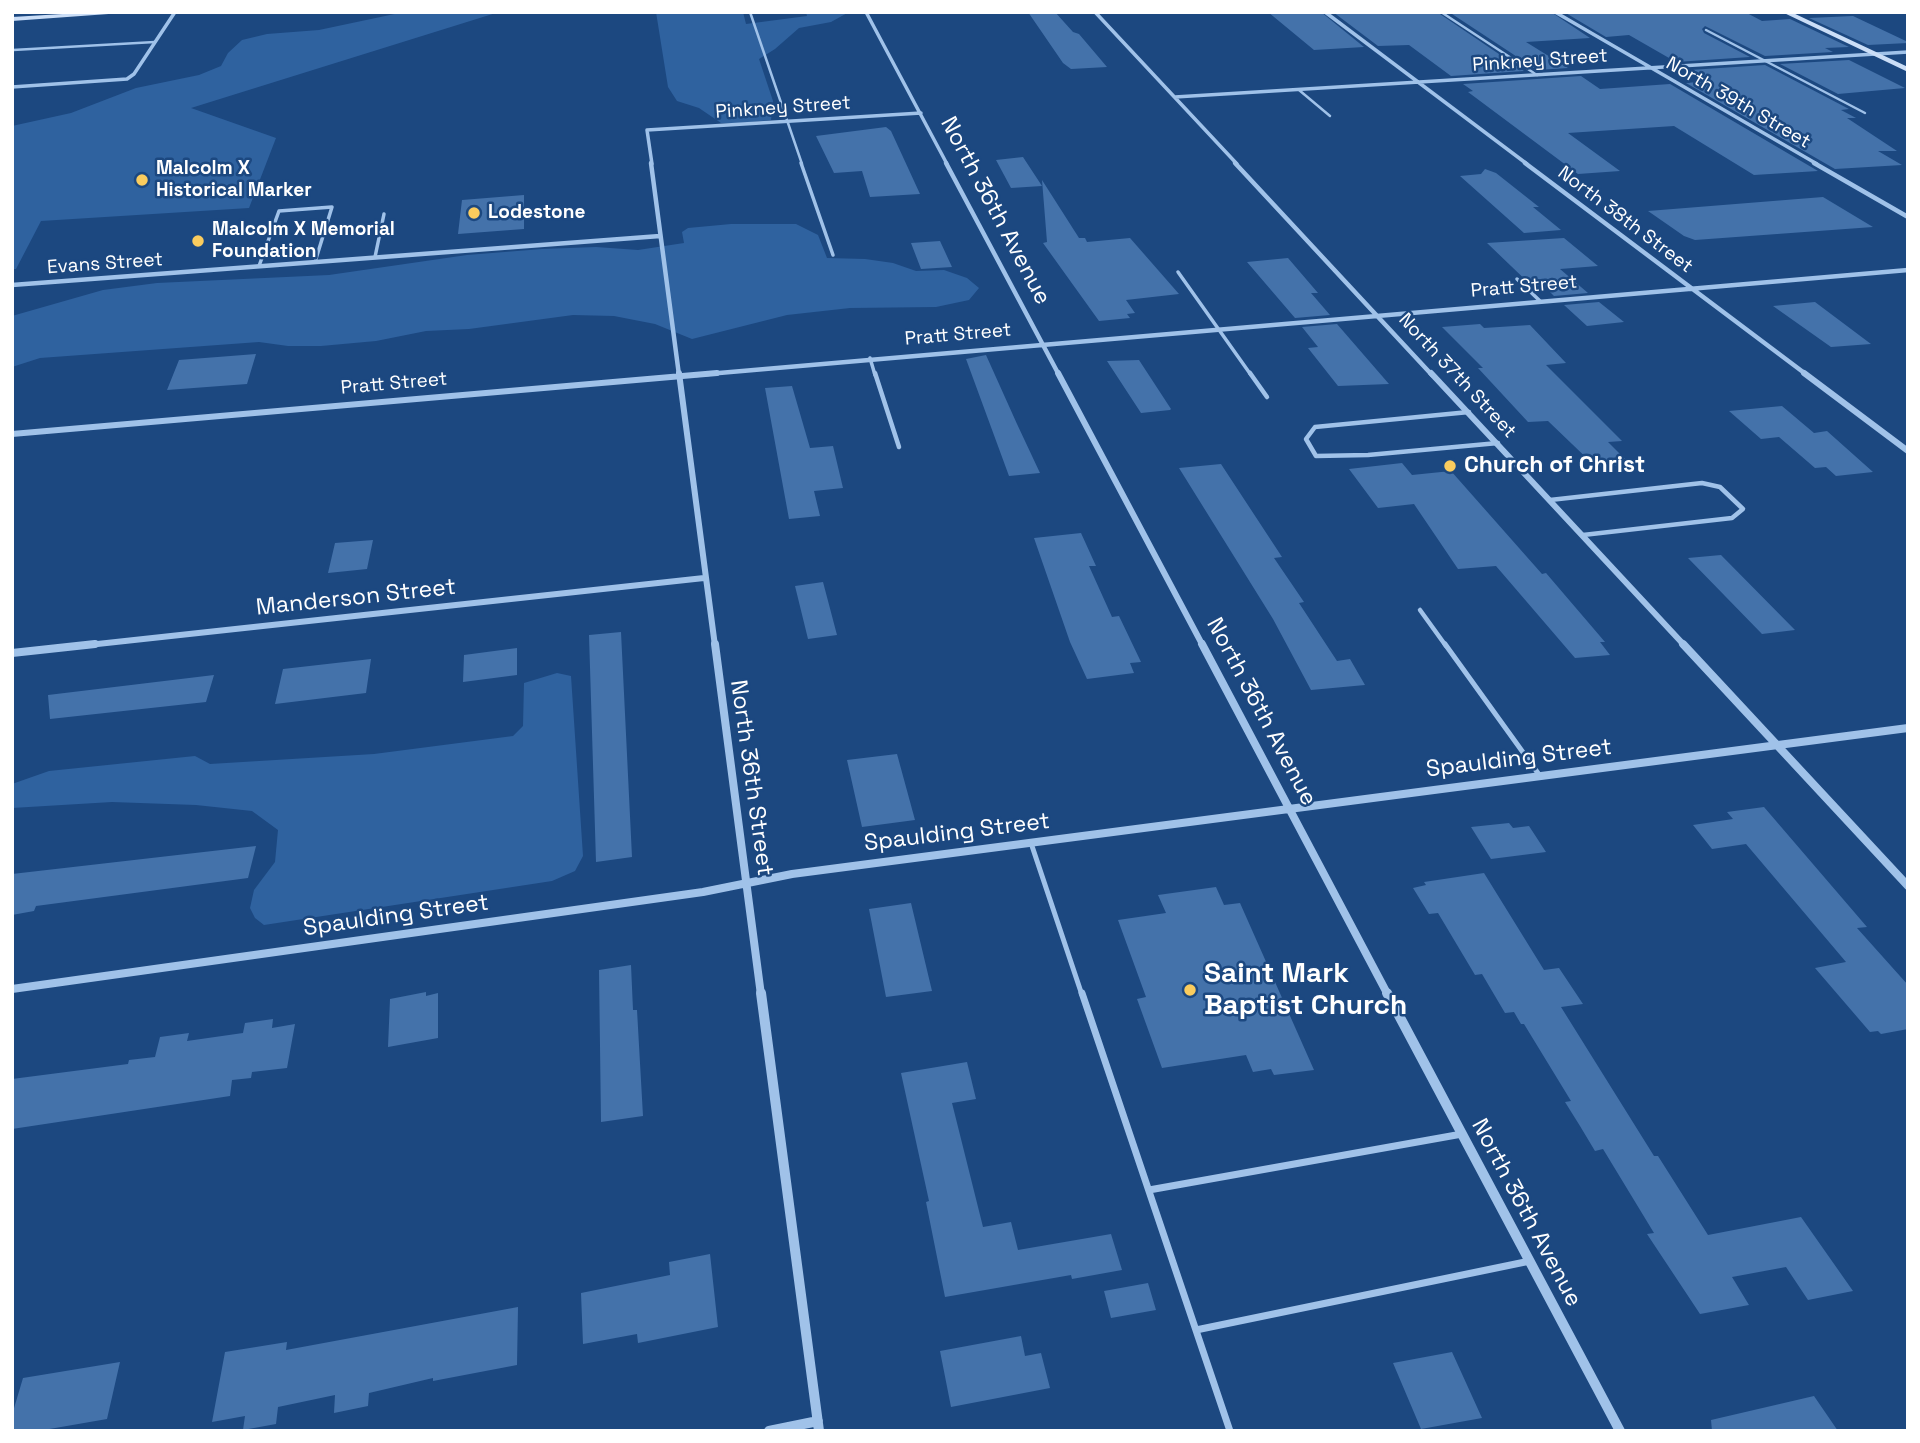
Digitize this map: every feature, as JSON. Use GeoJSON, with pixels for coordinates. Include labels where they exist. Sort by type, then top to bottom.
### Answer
{"type":"FeatureCollection","features":[{"type":"Feature","properties":{"kind":"street"},"geometry":{"type":"LineString","coordinates":[[12,19],[133,12]]}},
{"type":"Feature","properties":{"kind":"street"},"geometry":{"type":"LineString","coordinates":[[12,87],[127,79],[134,74],[175,12]]}},
{"type":"Feature","properties":{"kind":"street","name":"North 36th Avenue"},"geometry":{"type":"LineString","coordinates":[[866,12],[1620,1431]]}},
{"type":"Feature","properties":{"kind":"street","name":"North 37th Street"},"geometry":{"type":"LineString","coordinates":[[1095,12],[1908,887]]}},
{"type":"Feature","properties":{"kind":"street","name":"North 38th Street"},"geometry":{"type":"LineString","coordinates":[[1325,12],[1908,451]]}},
{"type":"Feature","properties":{"kind":"street","name":"North 39th Street"},"geometry":{"type":"LineString","coordinates":[[1555,12],[1908,217]]}},
{"type":"Feature","properties":{"kind":"street"},"geometry":{"type":"LineString","coordinates":[[1785,12],[1908,71]]}},
{"type":"Feature","properties":{"kind":"street","name":"Pinkney Street"},"geometry":{"type":"LineString","coordinates":[[1175,97],[1908,52]]}},
{"type":"Feature","properties":{"kind":"street","name":"Pinkney Street"},"geometry":{"type":"LineString","coordinates":[[646,130],[921,113]]}},
{"type":"Feature","properties":{"kind":"street","name":"North 36th Street"},"geometry":{"type":"LineString","coordinates":[[646,130],[818,1426]]}},
{"type":"Feature","properties":{"kind":"street","name":"Evans Street"},"geometry":{"type":"LineString","coordinates":[[12,285],[660,236]]}},
{"type":"Feature","properties":{"kind":"street","name":"Pratt Street"},"geometry":{"type":"LineString","coordinates":[[12,434],[677,374],[1908,270]]}},
{"type":"Feature","properties":{"kind":"street","name":"Manderson Street"},"geometry":{"type":"LineString","coordinates":[[12,653],[704,578]]}},
{"type":"Feature","properties":{"kind":"street","name":"Spaulding Street"},"geometry":{"type":"LineString","coordinates":[[12,989],[676,896],[792,874],[1908,728]]}},
{"type":"Feature","properties":{"kind":"street"},"geometry":{"type":"LineString","coordinates":[[769,1431],[818,1426]]}},
{"type":"Feature","properties":{"kind":"lane"},"geometry":{"type":"LineString","coordinates":[[750,12],[833,255]]}},
{"type":"Feature","properties":{"kind":"lane"},"geometry":{"type":"LineString","coordinates":[[1441,12],[1537,75]]}},
{"type":"Feature","properties":{"kind":"lane"},"geometry":{"type":"LineString","coordinates":[[1706,30],[1865,113]]}},
{"type":"Feature","properties":{"kind":"lane"},"geometry":{"type":"LineString","coordinates":[[13,50],[155,43]]}},
{"type":"Feature","properties":{"kind":"lane"},"geometry":{"type":"LineString","coordinates":[[1299,90],[1330,116]]}},
{"type":"Feature","properties":{"kind":"lane"},"geometry":{"type":"LineString","coordinates":[[259,266],[279,211],[332,207],[315,262]]}},
{"type":"Feature","properties":{"kind":"lane"},"geometry":{"type":"LineString","coordinates":[[375,257],[384,214]]}},
{"type":"Feature","properties":{"kind":"lane"},"geometry":{"type":"LineString","coordinates":[[1178,272],[1216,329],[1267,397]]}},
{"type":"Feature","properties":{"kind":"lane"},"geometry":{"type":"LineString","coordinates":[[1517,279],[1540,301]]}},
{"type":"Feature","properties":{"kind":"lane"},"geometry":{"type":"LineString","coordinates":[[870,358],[900,447]]}},
{"type":"Feature","properties":{"kind":"lane"},"geometry":{"type":"LineString","coordinates":[[1469,412],[1315,427],[1306,439],[1316,456],[1368,455],[1498,443]]}},
{"type":"Feature","properties":{"kind":"lane"},"geometry":{"type":"LineString","coordinates":[[1550,500],[1702,484],[1720,487],[1738,501],[1743,509],[1732,518],[1583,535]]}},
{"type":"Feature","properties":{"kind":"lane"},"geometry":{"type":"LineString","coordinates":[[1420,610],[1539,776]]}},
{"type":"Feature","properties":{"kind":"lane"},"geometry":{"type":"LineString","coordinates":[[1031,843],[1230,1431]]}},
{"type":"Feature","properties":{"kind":"lane"},"geometry":{"type":"LineString","coordinates":[[1149,1190],[1463,1134]]}},
{"type":"Feature","properties":{"kind":"lane"},"geometry":{"type":"LineString","coordinates":[[1196,1330],[1530,1261]]}},
{"type":"Feature","properties":{"kind":"shaded area"},"geometry":{"type":"Polygon","coordinates":[[[404,12],[499,12],[191,108],[276,138],[249,208],[41,221],[16,269],[12,269],[12,126],[71,113],[136,88],[199,75],[221,66],[228,53],[242,40],[267,34],[319,30],[404,12]]]}},
{"type":"Feature","properties":{"kind":"shaded area"},"geometry":{"type":"Polygon","coordinates":[[[656,12],[743,12],[746,24],[807,16],[806,12],[849,12],[831,22],[799,28],[759,59],[773,101],[771,120],[721,123],[699,108],[677,101],[668,87],[656,12]]]}},
{"type":"Feature","properties":{"kind":"shaded area"},"geometry":{"type":"Polygon","coordinates":[[[731,224],[796,224],[818,235],[827,258],[893,263],[916,271],[944,270],[967,278],[979,288],[969,300],[936,307],[850,308],[787,315],[692,339],[655,324],[614,316],[573,315],[469,329],[426,331],[376,341],[321,346],[288,346],[259,342],[40,358],[12,367],[12,316],[103,290],[157,283],[329,275],[467,255],[542,249],[596,247],[638,250],[684,243],[682,232],[688,228],[731,224]]]}},
{"type":"Feature","properties":{"kind":"shaded area"},"geometry":{"type":"Polygon","coordinates":[[[557,673],[571,676],[583,856],[575,871],[552,881],[264,925],[255,918],[250,908],[254,890],[275,862],[278,830],[252,811],[196,805],[112,802],[12,808],[12,784],[49,771],[195,756],[210,764],[374,754],[513,736],[523,726],[524,683],[557,673]]]}},
{"type":"Feature","properties":{"kind":"building"},"geometry":{"type":"Polygon","coordinates":[[[1028,12],[1055,12],[1073,32],[1079,34],[1107,67],[1071,69],[1063,63],[1028,12]]]}},
{"type":"Feature","properties":{"kind":"building"},"geometry":{"type":"Polygon","coordinates":[[[1268,12],[1321,12],[1364,47],[1314,50],[1268,12]]]}},
{"type":"Feature","properties":{"kind":"building"},"geometry":{"type":"Polygon","coordinates":[[[1333,12],[1437,12],[1524,71],[1451,76],[1409,45],[1378,46],[1333,12]]]}},
{"type":"Feature","properties":{"kind":"building"},"geometry":{"type":"Polygon","coordinates":[[[1449,12],[1551,12],[1590,38],[1526,42],[1568,68],[1537,70],[1449,12]]]}},
{"type":"Feature","properties":{"kind":"building"},"geometry":{"type":"Polygon","coordinates":[[[1564,12],[1745,12],[1762,21],[1790,19],[1849,47],[1825,48],[1833,52],[1765,56],[1705,26],[1702,29],[1704,33],[1750,57],[1676,62],[1629,35],[1606,37],[1564,12]]]}},
{"type":"Feature","properties":{"kind":"building"},"geometry":{"type":"Polygon","coordinates":[[[1853,16],[1908,43],[1868,45],[1809,18],[1853,16]]]}},
{"type":"Feature","properties":{"kind":"building"},"geometry":{"type":"Polygon","coordinates":[[[1849,60],[1905,88],[1838,94],[1780,64],[1849,60]]]}},
{"type":"Feature","properties":{"kind":"building"},"geometry":{"type":"Polygon","coordinates":[[[1765,65],[1849,109],[1841,110],[1856,118],[1847,118],[1897,151],[1878,151],[1902,165],[1835,169],[1686,83],[1710,81],[1690,70],[1765,65]]]}},
{"type":"Feature","properties":{"kind":"building"},"geometry":{"type":"Polygon","coordinates":[[[1581,76],[1600,89],[1670,84],[1818,171],[1754,175],[1674,126],[1568,133],[1620,171],[1578,174],[1468,92],[1473,91],[1463,84],[1581,76]]]}},
{"type":"Feature","properties":{"kind":"building"},"geometry":{"type":"Polygon","coordinates":[[[886,127],[891,131],[920,194],[870,197],[862,171],[834,173],[816,136],[886,127]]]}},
{"type":"Feature","properties":{"kind":"building"},"geometry":{"type":"Polygon","coordinates":[[[1023,157],[1042,186],[1011,188],[996,160],[1023,157]]]}},
{"type":"Feature","properties":{"kind":"building"},"geometry":{"type":"Polygon","coordinates":[[[1485,169],[1496,173],[1539,207],[1533,207],[1561,230],[1524,233],[1460,176],[1481,174],[1485,169]]]}},
{"type":"Feature","properties":{"kind":"building"},"geometry":{"type":"Polygon","coordinates":[[[1042,180],[1079,238],[1085,238],[1087,242],[1130,238],[1179,294],[1126,300],[1135,313],[1127,314],[1130,318],[1099,321],[1043,243],[1047,242],[1042,180]]]}},
{"type":"Feature","properties":{"kind":"building"},"geometry":{"type":"Polygon","coordinates":[[[524,195],[524,229],[458,234],[462,200],[524,195]]]}},
{"type":"Feature","properties":{"kind":"building"},"geometry":{"type":"Polygon","coordinates":[[[1823,197],[1873,227],[1695,240],[1684,236],[1648,211],[1823,197]]]}},
{"type":"Feature","properties":{"kind":"building"},"geometry":{"type":"Polygon","coordinates":[[[1564,238],[1598,266],[1560,269],[1588,293],[1554,296],[1541,283],[1535,289],[1487,243],[1564,238]]]}},
{"type":"Feature","properties":{"kind":"building"},"geometry":{"type":"Polygon","coordinates":[[[940,241],[952,267],[921,269],[911,243],[940,241]]]}},
{"type":"Feature","properties":{"kind":"building"},"geometry":{"type":"Polygon","coordinates":[[[1288,258],[1318,293],[1311,293],[1330,315],[1295,318],[1247,262],[1288,258]]]}},
{"type":"Feature","properties":{"kind":"building"},"geometry":{"type":"Polygon","coordinates":[[[1599,302],[1624,322],[1587,326],[1564,305],[1599,302]]]}},
{"type":"Feature","properties":{"kind":"building"},"geometry":{"type":"Polygon","coordinates":[[[1815,302],[1871,344],[1831,347],[1773,306],[1815,302]]]}},
{"type":"Feature","properties":{"kind":"building"},"geometry":{"type":"Polygon","coordinates":[[[1337,324],[1389,384],[1338,386],[1308,348],[1318,347],[1302,327],[1337,324]]]}},
{"type":"Feature","properties":{"kind":"building"},"geometry":{"type":"Polygon","coordinates":[[[1480,324],[1484,328],[1530,325],[1566,363],[1546,365],[1622,441],[1608,442],[1630,464],[1596,467],[1548,421],[1528,422],[1478,368],[1483,368],[1442,327],[1480,324]]]}},
{"type":"Feature","properties":{"kind":"building"},"geometry":{"type":"Polygon","coordinates":[[[256,354],[247,384],[167,390],[179,360],[256,354]]]}},
{"type":"Feature","properties":{"kind":"building"},"geometry":{"type":"Polygon","coordinates":[[[986,355],[1040,473],[1009,476],[966,359],[986,355]]]}},
{"type":"Feature","properties":{"kind":"building"},"geometry":{"type":"Polygon","coordinates":[[[1139,360],[1170,410],[1141,413],[1107,361],[1139,360]]]}},
{"type":"Feature","properties":{"kind":"building"},"geometry":{"type":"Polygon","coordinates":[[[792,386],[810,448],[833,446],[843,488],[814,491],[820,516],[789,519],[765,388],[792,386]]]}},
{"type":"Feature","properties":{"kind":"building"},"geometry":{"type":"Polygon","coordinates":[[[1782,406],[1814,433],[1827,431],[1873,472],[1836,476],[1826,467],[1815,468],[1779,437],[1761,439],[1729,411],[1782,406]]]}},
{"type":"Feature","properties":{"kind":"building"},"geometry":{"type":"Polygon","coordinates":[[[1402,463],[1412,475],[1451,471],[1542,574],[1546,573],[1605,642],[1600,642],[1610,655],[1575,658],[1496,566],[1458,569],[1414,504],[1378,508],[1349,469],[1402,463]]]}},
{"type":"Feature","properties":{"kind":"building"},"geometry":{"type":"Polygon","coordinates":[[[1221,464],[1282,557],[1274,558],[1304,602],[1299,603],[1337,661],[1350,659],[1365,685],[1311,690],[1273,619],[1179,468],[1221,464]]]}},
{"type":"Feature","properties":{"kind":"building"},"geometry":{"type":"Polygon","coordinates":[[[1081,533],[1096,566],[1089,566],[1112,617],[1119,616],[1141,662],[1130,663],[1134,673],[1087,679],[1070,642],[1034,538],[1081,533]]]}},
{"type":"Feature","properties":{"kind":"building"},"geometry":{"type":"Polygon","coordinates":[[[373,540],[367,569],[328,573],[335,543],[373,540]]]}},
{"type":"Feature","properties":{"kind":"building"},"geometry":{"type":"Polygon","coordinates":[[[1721,555],[1795,630],[1762,634],[1688,558],[1721,555]]]}},
{"type":"Feature","properties":{"kind":"building"},"geometry":{"type":"Polygon","coordinates":[[[823,582],[837,635],[808,639],[795,586],[823,582]]]}},
{"type":"Feature","properties":{"kind":"building"},"geometry":{"type":"Polygon","coordinates":[[[621,632],[632,857],[596,862],[589,635],[621,632]]]}},
{"type":"Feature","properties":{"kind":"building"},"geometry":{"type":"Polygon","coordinates":[[[517,648],[517,675],[463,682],[464,655],[517,648]]]}},
{"type":"Feature","properties":{"kind":"building"},"geometry":{"type":"Polygon","coordinates":[[[371,659],[366,693],[275,704],[283,669],[371,659]]]}},
{"type":"Feature","properties":{"kind":"building"},"geometry":{"type":"Polygon","coordinates":[[[214,675],[206,702],[50,719],[48,695],[214,675]]]}},
{"type":"Feature","properties":{"kind":"building"},"geometry":{"type":"Polygon","coordinates":[[[897,754],[915,820],[862,827],[847,760],[897,754]]]}},
{"type":"Feature","properties":{"kind":"building"},"geometry":{"type":"Polygon","coordinates":[[[1764,807],[1867,927],[1857,928],[1908,985],[1908,1029],[1881,1034],[1878,1031],[1870,1032],[1815,968],[1846,962],[1746,844],[1712,849],[1693,825],[1733,819],[1727,812],[1764,807]]]}},
{"type":"Feature","properties":{"kind":"building"},"geometry":{"type":"Polygon","coordinates":[[[1509,823],[1513,828],[1529,826],[1546,852],[1491,859],[1471,827],[1509,823]]]}},
{"type":"Feature","properties":{"kind":"building"},"geometry":{"type":"Polygon","coordinates":[[[256,846],[248,878],[36,906],[34,911],[12,915],[12,874],[256,846]]]}},
{"type":"Feature","properties":{"kind":"building"},"geometry":{"type":"Polygon","coordinates":[[[1484,873],[1544,970],[1559,968],[1583,1004],[1561,1007],[1654,1156],[1658,1156],[1708,1235],[1801,1217],[1853,1291],[1808,1300],[1786,1267],[1732,1277],[1749,1305],[1700,1314],[1647,1234],[1654,1233],[1603,1149],[1595,1151],[1565,1102],[1571,1101],[1524,1024],[1521,1024],[1514,1012],[1505,1013],[1482,974],[1475,975],[1438,913],[1429,914],[1413,888],[1426,885],[1424,882],[1484,873]]]}},
{"type":"Feature","properties":{"kind":"building"},"geometry":{"type":"Polygon","coordinates":[[[1216,887],[1224,905],[1240,903],[1314,1070],[1274,1075],[1271,1069],[1253,1072],[1246,1055],[1162,1068],[1137,999],[1146,997],[1118,920],[1166,913],[1158,895],[1216,887]]]}},
{"type":"Feature","properties":{"kind":"building"},"geometry":{"type":"Polygon","coordinates":[[[911,903],[932,991],[886,997],[869,909],[911,903]]]}},
{"type":"Feature","properties":{"kind":"building"},"geometry":{"type":"Polygon","coordinates":[[[631,965],[633,1010],[637,1010],[643,1116],[601,1122],[599,970],[631,965]]]}},
{"type":"Feature","properties":{"kind":"building"},"geometry":{"type":"Polygon","coordinates":[[[426,992],[426,996],[438,993],[438,1038],[388,1047],[390,999],[426,992]]]}},
{"type":"Feature","properties":{"kind":"building"},"geometry":{"type":"Polygon","coordinates":[[[273,1019],[272,1028],[295,1024],[287,1068],[252,1072],[251,1078],[232,1080],[230,1096],[12,1129],[12,1079],[128,1064],[129,1060],[155,1057],[160,1037],[189,1033],[187,1041],[243,1033],[245,1023],[273,1019]]]}},
{"type":"Feature","properties":{"kind":"building"},"geometry":{"type":"Polygon","coordinates":[[[967,1062],[976,1099],[952,1103],[983,1227],[1011,1222],[1018,1250],[1111,1234],[1122,1270],[1072,1279],[1071,1275],[945,1297],[926,1202],[929,1201],[901,1073],[967,1062]]]}},
{"type":"Feature","properties":{"kind":"building"},"geometry":{"type":"Polygon","coordinates":[[[710,1254],[718,1327],[638,1343],[637,1334],[583,1344],[581,1293],[670,1275],[669,1262],[710,1254]]]}},
{"type":"Feature","properties":{"kind":"building"},"geometry":{"type":"Polygon","coordinates":[[[1148,1283],[1156,1310],[1111,1318],[1104,1291],[1148,1283]]]}},
{"type":"Feature","properties":{"kind":"building"},"geometry":{"type":"Polygon","coordinates":[[[518,1307],[517,1365],[433,1381],[433,1378],[369,1393],[368,1406],[334,1413],[335,1395],[278,1407],[276,1424],[243,1430],[245,1416],[212,1422],[225,1352],[287,1342],[286,1350],[518,1307]]]}},
{"type":"Feature","properties":{"kind":"building"},"geometry":{"type":"Polygon","coordinates":[[[1021,1336],[1025,1356],[1041,1353],[1050,1388],[951,1407],[940,1351],[1021,1336]]]}},
{"type":"Feature","properties":{"kind":"building"},"geometry":{"type":"Polygon","coordinates":[[[1452,1352],[1482,1418],[1421,1429],[1393,1363],[1452,1352]]]}},
{"type":"Feature","properties":{"kind":"building"},"geometry":{"type":"Polygon","coordinates":[[[120,1362],[107,1419],[38,1431],[12,1431],[12,1415],[23,1378],[120,1362]]]}},
{"type":"Feature","properties":{"kind":"building"},"geometry":{"type":"Polygon","coordinates":[[[1814,1396],[1838,1431],[1712,1431],[1711,1420],[1814,1396]]]}},
{"type":"Feature","properties":{"kind":"place","name":"Malcolm X Historical Marker"},"geometry":{"type":"Point","coordinates":[142,180]}},
{"type":"Feature","properties":{"kind":"place","name":"Lodestone"},"geometry":{"type":"Point","coordinates":[474,213]}},
{"type":"Feature","properties":{"kind":"place","name":"Malcolm X Memorial Foundation"},"geometry":{"type":"Point","coordinates":[198,241]}},
{"type":"Feature","properties":{"kind":"place","name":"Church of Christ"},"geometry":{"type":"Point","coordinates":[1450,466]}},
{"type":"Feature","properties":{"kind":"place","name":"Saint Mark Baptist Church"},"geometry":{"type":"Point","coordinates":[1190,990]}}]}
